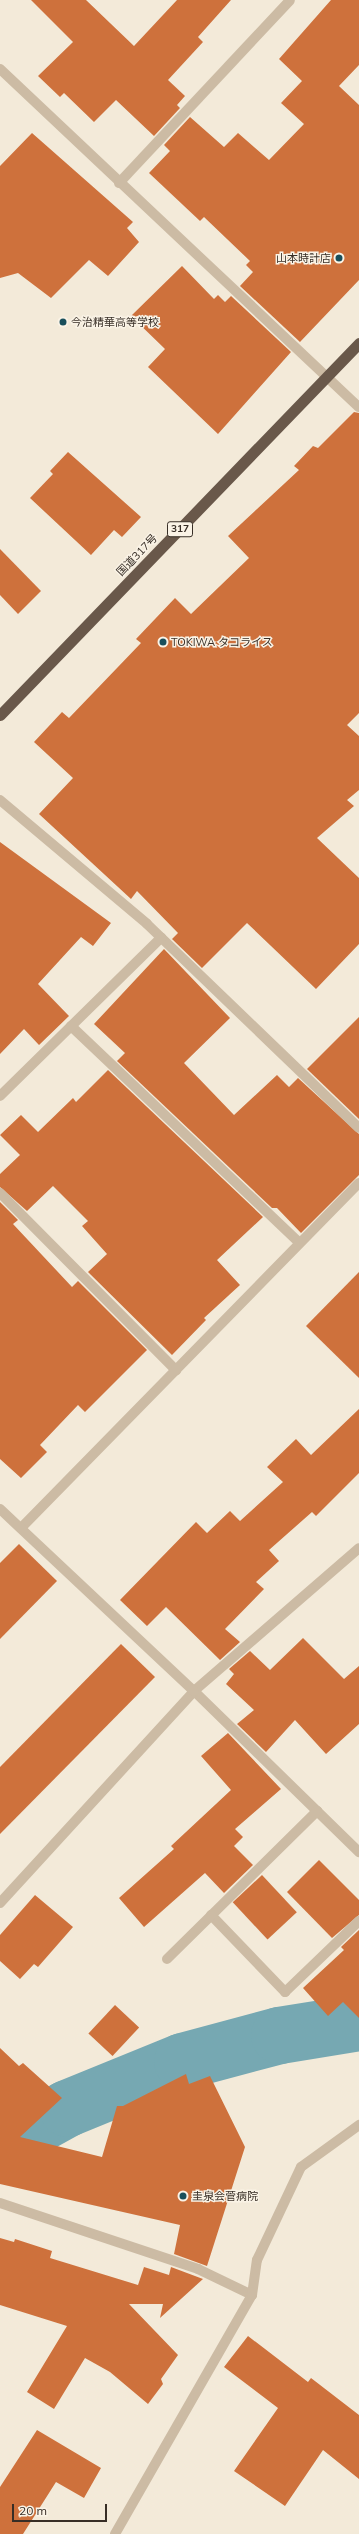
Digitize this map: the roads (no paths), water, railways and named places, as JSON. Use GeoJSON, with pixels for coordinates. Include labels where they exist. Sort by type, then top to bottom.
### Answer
{"type":"FeatureCollection","features":[{"type":"Feature","properties":{"kind":"highway","name":"国道317号"},"geometry":{"type":"LineString","coordinates":[[0,715],[359,343]]}},
{"type":"Feature","properties":{"kind":"street"},"geometry":{"type":"LineString","coordinates":[[119,183],[290,0]]}},
{"type":"Feature","properties":{"kind":"street"},"geometry":{"type":"LineString","coordinates":[[0,69],[119,183],[359,407]]}},
{"type":"Feature","properties":{"kind":"street"},"geometry":{"type":"LineString","coordinates":[[0,800],[161,938],[359,1128]]}},
{"type":"Feature","properties":{"kind":"street"},"geometry":{"type":"LineString","coordinates":[[0,1096],[161,938]]}},
{"type":"Feature","properties":{"kind":"street"},"geometry":{"type":"LineString","coordinates":[[71,1026],[300,1243]]}},
{"type":"Feature","properties":{"kind":"street"},"geometry":{"type":"LineString","coordinates":[[21,1528],[359,1183]]}},
{"type":"Feature","properties":{"kind":"street"},"geometry":{"type":"LineString","coordinates":[[0,1193],[176,1370]]}},
{"type":"Feature","properties":{"kind":"street"},"geometry":{"type":"LineString","coordinates":[[0,1509],[194,1691],[359,1852]]}},
{"type":"Feature","properties":{"kind":"street"},"geometry":{"type":"LineString","coordinates":[[0,1903],[194,1691],[359,1548]]}},
{"type":"Feature","properties":{"kind":"street"},"geometry":{"type":"LineString","coordinates":[[166,1959],[317,1811]]}},
{"type":"Feature","properties":{"kind":"street"},"geometry":{"type":"LineString","coordinates":[[210,1915],[285,1992],[359,1921]]}},
{"type":"Feature","properties":{"kind":"street"},"geometry":{"type":"LineString","coordinates":[[115,2534],[252,2295],[257,2260],[301,2167],[359,2125]]}},
{"type":"Feature","properties":{"kind":"street"},"geometry":{"type":"LineString","coordinates":[[0,2203],[198,2269],[252,2295]]}},
{"type":"Feature","properties":{"kind":"waterway"},"geometry":{"type":"LineString","coordinates":[[0,2145],[67,2108],[182,2061],[279,2035],[359,2022]]}},
{"type":"Feature","properties":{"kind":"place","name":"山本時計店"},"geometry":{"type":"Point","coordinates":[339,258]}},
{"type":"Feature","properties":{"kind":"place","name":"今治精華高等学校"},"geometry":{"type":"Point","coordinates":[63,322]}},
{"type":"Feature","properties":{"kind":"place","name":"TOKIWA タコライス"},"geometry":{"type":"Point","coordinates":[163,642]}},
{"type":"Feature","properties":{"kind":"place","name":"圭泉会菅病院"},"geometry":{"type":"Point","coordinates":[183,2196]}}]}
